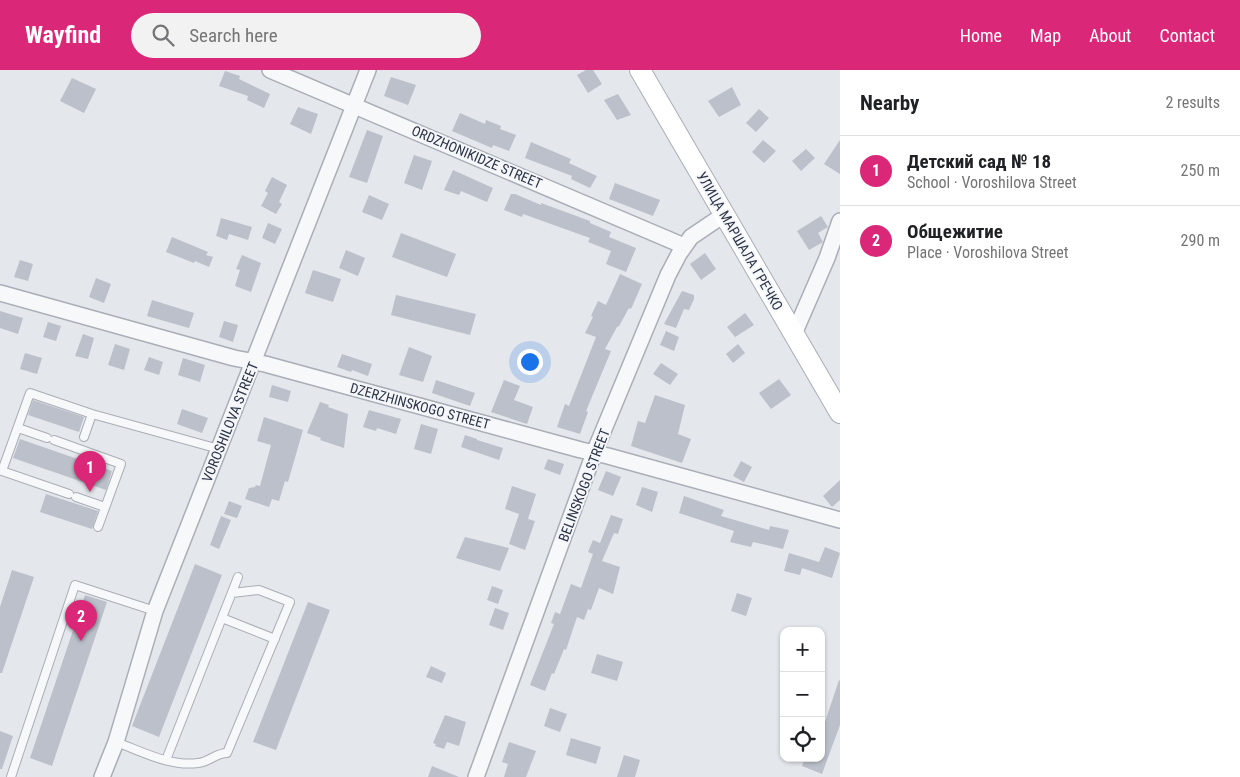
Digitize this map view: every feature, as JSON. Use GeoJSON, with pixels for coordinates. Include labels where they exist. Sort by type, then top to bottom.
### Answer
{"type":"FeatureCollection","features":[{"type":"Feature","properties":{"kind":"main road","name":"УЛИЦА МАРШАЛА ГРЕЧКО"},"geometry":{"type":"LineString","coordinates":[[640,70],[840,413]]}},
{"type":"Feature","properties":{"kind":"street","name":"ORDZHONIKIDZE STREET"},"geometry":{"type":"LineString","coordinates":[[270,70],[684,246]]}},
{"type":"Feature","properties":{"kind":"street","name":"VOROSHILOVA STREET"},"geometry":{"type":"LineString","coordinates":[[102,777],[116,742],[155,611],[368,70]]}},
{"type":"Feature","properties":{"kind":"street","name":"BELINSKOGO STREET"},"geometry":{"type":"LineString","coordinates":[[476,777],[594,453],[668,275],[691,237],[724,214]]}},
{"type":"Feature","properties":{"kind":"street"},"geometry":{"type":"LineString","coordinates":[[794,334],[827,258],[840,221]]}},
{"type":"Feature","properties":{"kind":"street","name":"DZERZHINSKOGO STREET"},"geometry":{"type":"LineString","coordinates":[[0,293],[234,358],[840,520]]}},
{"type":"Feature","properties":{"kind":"lane"},"geometry":{"type":"LineString","coordinates":[[106,507],[2,471],[30,393],[92,414],[219,449]]}},
{"type":"Feature","properties":{"kind":"lane"},"geometry":{"type":"LineString","coordinates":[[84,436],[92,414]]}},
{"type":"Feature","properties":{"kind":"lane"},"geometry":{"type":"LineString","coordinates":[[18,428],[121,464],[98,527]]}},
{"type":"Feature","properties":{"kind":"lane"},"geometry":{"type":"LineString","coordinates":[[166,760],[238,577]]}},
{"type":"Feature","properties":{"kind":"lane"},"geometry":{"type":"LineString","coordinates":[[11,777],[75,585],[155,611]]}},
{"type":"Feature","properties":{"kind":"lane"},"geometry":{"type":"LineString","coordinates":[[116,742],[166,760],[197,764],[219,754],[227,753],[290,602],[259,590],[232,593]]}},
{"type":"Feature","properties":{"kind":"lane"},"geometry":{"type":"LineString","coordinates":[[222,618],[275,639]]}},
{"type":"Feature","properties":{"kind":"building"},"geometry":{"type":"Polygon","coordinates":[[[586,70],[593,70],[602,84],[588,93],[577,75],[586,70]]]}},
{"type":"Feature","properties":{"kind":"building"},"geometry":{"type":"Polygon","coordinates":[[[225,71],[240,76],[239,79],[270,94],[264,108],[247,100],[248,96],[219,86],[225,71]]]}},
{"type":"Feature","properties":{"kind":"building"},"geometry":{"type":"Polygon","coordinates":[[[391,77],[416,85],[408,105],[384,96],[391,77]]]}},
{"type":"Feature","properties":{"kind":"building"},"geometry":{"type":"Polygon","coordinates":[[[72,78],[96,89],[84,113],[60,101],[72,78]]]}},
{"type":"Feature","properties":{"kind":"building"},"geometry":{"type":"Polygon","coordinates":[[[732,87],[741,105],[719,117],[708,101],[732,87]]]}},
{"type":"Feature","properties":{"kind":"building"},"geometry":{"type":"Polygon","coordinates":[[[618,94],[631,115],[617,120],[604,100],[618,94]]]}},
{"type":"Feature","properties":{"kind":"building"},"geometry":{"type":"Polygon","coordinates":[[[298,107],[318,114],[311,134],[290,124],[298,107]]]}},
{"type":"Feature","properties":{"kind":"building"},"geometry":{"type":"Polygon","coordinates":[[[759,109],[769,118],[756,132],[746,123],[759,109]]]}},
{"type":"Feature","properties":{"kind":"building"},"geometry":{"type":"Polygon","coordinates":[[[460,113],[485,124],[486,120],[501,126],[500,129],[516,135],[509,151],[493,145],[492,148],[452,131],[460,113]]]}},
{"type":"Feature","properties":{"kind":"building"},"geometry":{"type":"Polygon","coordinates":[[[367,130],[383,136],[367,183],[349,177],[367,130]]]}},
{"type":"Feature","properties":{"kind":"building"},"geometry":{"type":"Polygon","coordinates":[[[763,140],[776,151],[764,163],[752,152],[763,140]]]}},
{"type":"Feature","properties":{"kind":"building"},"geometry":{"type":"Polygon","coordinates":[[[840,140],[840,174],[824,164],[840,140]]]}},
{"type":"Feature","properties":{"kind":"building"},"geometry":{"type":"Polygon","coordinates":[[[531,142],[571,159],[569,163],[597,176],[590,188],[571,179],[572,176],[525,158],[531,142]]]}},
{"type":"Feature","properties":{"kind":"building"},"geometry":{"type":"Polygon","coordinates":[[[806,149],[815,158],[801,171],[792,161],[806,149]]]}},
{"type":"Feature","properties":{"kind":"building"},"geometry":{"type":"Polygon","coordinates":[[[414,155],[432,161],[422,190],[404,183],[414,155]]]}},
{"type":"Feature","properties":{"kind":"building"},"geometry":{"type":"Polygon","coordinates":[[[453,170],[493,188],[487,202],[461,191],[459,195],[444,190],[453,170]]]}},
{"type":"Feature","properties":{"kind":"building"},"geometry":{"type":"Polygon","coordinates":[[[272,177],[287,185],[279,202],[282,204],[276,214],[261,206],[268,193],[265,191],[272,177]]]}},
{"type":"Feature","properties":{"kind":"building"},"geometry":{"type":"Polygon","coordinates":[[[615,183],[660,200],[653,216],[609,199],[615,183]]]}},
{"type":"Feature","properties":{"kind":"building"},"geometry":{"type":"Polygon","coordinates":[[[511,194],[590,221],[590,223],[611,232],[609,237],[636,248],[626,272],[606,264],[611,251],[588,242],[590,238],[523,214],[522,217],[504,210],[511,194]]]}},
{"type":"Feature","properties":{"kind":"building"},"geometry":{"type":"Polygon","coordinates":[[[369,195],[389,204],[382,220],[362,212],[369,195]]]}},
{"type":"Feature","properties":{"kind":"building"},"geometry":{"type":"Polygon","coordinates":[[[821,216],[828,227],[818,233],[823,242],[809,250],[797,231],[821,216]]]}},
{"type":"Feature","properties":{"kind":"building"},"geometry":{"type":"Polygon","coordinates":[[[221,218],[252,227],[248,240],[229,234],[227,240],[216,236],[221,218]]]}},
{"type":"Feature","properties":{"kind":"building"},"geometry":{"type":"Polygon","coordinates":[[[268,223],[282,229],[275,244],[262,238],[268,223]]]}},
{"type":"Feature","properties":{"kind":"building"},"geometry":{"type":"Polygon","coordinates":[[[401,233],[456,254],[447,277],[392,257],[401,233]]]}},
{"type":"Feature","properties":{"kind":"building"},"geometry":{"type":"Polygon","coordinates":[[[172,237],[208,252],[206,255],[213,257],[209,267],[166,252],[172,237]]]}},
{"type":"Feature","properties":{"kind":"building"},"geometry":{"type":"Polygon","coordinates":[[[346,250],[365,258],[358,276],[339,268],[346,250]]]}},
{"type":"Feature","properties":{"kind":"building"},"geometry":{"type":"Polygon","coordinates":[[[705,253],[716,269],[701,280],[690,264],[705,253]]]}},
{"type":"Feature","properties":{"kind":"building"},"geometry":{"type":"Polygon","coordinates":[[[242,255],[261,263],[251,292],[235,286],[240,270],[236,269],[242,255]]]}},
{"type":"Feature","properties":{"kind":"building"},"geometry":{"type":"Polygon","coordinates":[[[20,260],[33,264],[28,281],[14,277],[20,260]]]}},
{"type":"Feature","properties":{"kind":"building"},"geometry":{"type":"Polygon","coordinates":[[[313,270],[341,279],[333,302],[305,293],[313,270]]]}},
{"type":"Feature","properties":{"kind":"building"},"geometry":{"type":"Polygon","coordinates":[[[620,274],[642,284],[631,309],[629,308],[605,349],[611,351],[586,411],[588,412],[580,434],[557,427],[565,404],[569,406],[596,337],[585,333],[593,317],[591,316],[598,301],[606,305],[620,274]]]}},
{"type":"Feature","properties":{"kind":"building"},"geometry":{"type":"Polygon","coordinates":[[[96,278],[111,284],[104,303],[89,297],[96,278]]]}},
{"type":"Feature","properties":{"kind":"building"},"geometry":{"type":"Polygon","coordinates":[[[682,291],[694,295],[689,310],[684,309],[676,328],[664,324],[682,291]]]}},
{"type":"Feature","properties":{"kind":"building"},"geometry":{"type":"Polygon","coordinates":[[[396,295],[476,314],[470,335],[391,315],[396,295]]]}},
{"type":"Feature","properties":{"kind":"building"},"geometry":{"type":"Polygon","coordinates":[[[152,300],[194,313],[189,328],[147,316],[152,300]]]}},
{"type":"Feature","properties":{"kind":"building"},"geometry":{"type":"Polygon","coordinates":[[[0,311],[23,318],[18,334],[0,328],[0,311]]]}},
{"type":"Feature","properties":{"kind":"building"},"geometry":{"type":"Polygon","coordinates":[[[745,313],[754,325],[735,337],[727,327],[745,313]]]}},
{"type":"Feature","properties":{"kind":"building"},"geometry":{"type":"Polygon","coordinates":[[[224,321],[238,325],[233,342],[219,337],[224,321]]]}},
{"type":"Feature","properties":{"kind":"building"},"geometry":{"type":"Polygon","coordinates":[[[48,322],[61,326],[56,341],[43,337],[48,322]]]}},
{"type":"Feature","properties":{"kind":"building"},"geometry":{"type":"Polygon","coordinates":[[[666,331],[679,337],[674,351],[660,345],[666,331]]]}},
{"type":"Feature","properties":{"kind":"building"},"geometry":{"type":"Polygon","coordinates":[[[83,334],[94,338],[88,359],[75,356],[83,334]]]}},
{"type":"Feature","properties":{"kind":"building"},"geometry":{"type":"Polygon","coordinates":[[[115,344],[130,349],[124,370],[108,365],[115,344]]]}},
{"type":"Feature","properties":{"kind":"building"},"geometry":{"type":"Polygon","coordinates":[[[738,344],[745,353],[733,363],[726,354],[738,344]]]}},
{"type":"Feature","properties":{"kind":"building"},"geometry":{"type":"Polygon","coordinates":[[[409,347],[432,356],[423,382],[399,375],[409,347]]]}},
{"type":"Feature","properties":{"kind":"building"},"geometry":{"type":"Polygon","coordinates":[[[25,353],[42,358],[37,374],[20,369],[25,353]]]}},
{"type":"Feature","properties":{"kind":"building"},"geometry":{"type":"Polygon","coordinates":[[[342,354],[372,364],[368,376],[337,367],[342,354]]]}},
{"type":"Feature","properties":{"kind":"building"},"geometry":{"type":"Polygon","coordinates":[[[149,357],[163,362],[159,375],[144,370],[149,357]]]}},
{"type":"Feature","properties":{"kind":"building"},"geometry":{"type":"Polygon","coordinates":[[[183,358],[205,365],[200,382],[178,375],[183,358]]]}},
{"type":"Feature","properties":{"kind":"building"},"geometry":{"type":"Polygon","coordinates":[[[661,363],[678,374],[670,385],[653,374],[661,363]]]}},
{"type":"Feature","properties":{"kind":"building"},"geometry":{"type":"Polygon","coordinates":[[[779,379],[791,395],[771,409],[759,393],[779,379]]]}},
{"type":"Feature","properties":{"kind":"building"},"geometry":{"type":"Polygon","coordinates":[[[436,380],[475,393],[470,406],[432,393],[436,380]]]}},
{"type":"Feature","properties":{"kind":"building"},"geometry":{"type":"Polygon","coordinates":[[[504,380],[520,386],[514,400],[533,407],[527,424],[491,412],[504,380]]]}},
{"type":"Feature","properties":{"kind":"building"},"geometry":{"type":"Polygon","coordinates":[[[272,385],[291,391],[288,402],[269,397],[272,385]]]}},
{"type":"Feature","properties":{"kind":"building"},"geometry":{"type":"Polygon","coordinates":[[[655,395],[685,405],[678,434],[691,439],[682,463],[631,446],[638,421],[645,423],[655,395]]]}},
{"type":"Feature","properties":{"kind":"building"},"geometry":{"type":"Polygon","coordinates":[[[33,400],[84,417],[79,432],[28,415],[33,400]]]}},
{"type":"Feature","properties":{"kind":"building"},"geometry":{"type":"Polygon","coordinates":[[[320,402],[348,414],[344,448],[320,440],[321,438],[307,433],[320,402]]]}},
{"type":"Feature","properties":{"kind":"building"},"geometry":{"type":"Polygon","coordinates":[[[182,409],[208,418],[202,433],[177,424],[182,409]]]}},
{"type":"Feature","properties":{"kind":"building"},"geometry":{"type":"Polygon","coordinates":[[[369,410],[401,419],[396,434],[377,428],[376,431],[363,427],[369,410]]]}},
{"type":"Feature","properties":{"kind":"building"},"geometry":{"type":"Polygon","coordinates":[[[264,417],[303,430],[288,482],[285,481],[279,501],[272,499],[269,507],[245,499],[249,488],[256,485],[260,486],[271,445],[257,441],[264,417]]]}},
{"type":"Feature","properties":{"kind":"building"},"geometry":{"type":"Polygon","coordinates":[[[421,424],[438,429],[431,454],[414,449],[421,424]]]}},
{"type":"Feature","properties":{"kind":"building"},"geometry":{"type":"Polygon","coordinates":[[[465,435],[503,448],[499,460],[461,447],[465,435]]]}},
{"type":"Feature","properties":{"kind":"building"},"geometry":{"type":"Polygon","coordinates":[[[20,439],[112,471],[106,490],[13,458],[20,439]]]}},
{"type":"Feature","properties":{"kind":"building"},"geometry":{"type":"Polygon","coordinates":[[[548,459],[564,464],[560,475],[544,469],[548,459]]]}},
{"type":"Feature","properties":{"kind":"building"},"geometry":{"type":"Polygon","coordinates":[[[741,461],[752,467],[744,482],[733,476],[741,461]]]}},
{"type":"Feature","properties":{"kind":"building"},"geometry":{"type":"Polygon","coordinates":[[[606,471],[621,477],[613,496],[598,490],[606,471]]]}},
{"type":"Feature","properties":{"kind":"building"},"geometry":{"type":"Polygon","coordinates":[[[840,480],[840,500],[832,507],[823,496],[840,480]]]}},
{"type":"Feature","properties":{"kind":"building"},"geometry":{"type":"Polygon","coordinates":[[[512,486],[536,494],[528,519],[535,521],[525,550],[509,544],[519,514],[505,509],[512,486]]]}},
{"type":"Feature","properties":{"kind":"building"},"geometry":{"type":"Polygon","coordinates":[[[642,487],[658,492],[652,512],[636,505],[642,487]]]}},
{"type":"Feature","properties":{"kind":"building"},"geometry":{"type":"Polygon","coordinates":[[[46,494],[98,511],[92,529],[40,512],[46,494]]]}},
{"type":"Feature","properties":{"kind":"building"},"geometry":{"type":"Polygon","coordinates":[[[684,496],[724,510],[721,516],[769,530],[770,526],[789,530],[783,549],[753,542],[751,547],[730,542],[734,531],[679,513],[684,496]]]}},
{"type":"Feature","properties":{"kind":"building"},"geometry":{"type":"Polygon","coordinates":[[[229,501],[242,506],[237,518],[224,514],[229,501]]]}},
{"type":"Feature","properties":{"kind":"building"},"geometry":{"type":"Polygon","coordinates":[[[611,515],[623,519],[618,534],[614,533],[602,561],[620,567],[613,594],[599,588],[591,610],[588,609],[584,620],[577,617],[566,650],[564,649],[545,691],[530,685],[554,624],[551,623],[555,612],[560,614],[571,584],[581,588],[593,554],[588,552],[593,540],[600,543],[611,515]]]}},
{"type":"Feature","properties":{"kind":"building"},"geometry":{"type":"Polygon","coordinates":[[[221,516],[231,520],[219,549],[210,545],[221,516]]]}},
{"type":"Feature","properties":{"kind":"building"},"geometry":{"type":"Polygon","coordinates":[[[465,537],[509,548],[500,571],[456,558],[465,537]]]}},
{"type":"Feature","properties":{"kind":"building"},"geometry":{"type":"Polygon","coordinates":[[[825,547],[840,553],[832,578],[802,568],[800,575],[784,571],[789,553],[819,562],[825,547]]]}},
{"type":"Feature","properties":{"kind":"building"},"geometry":{"type":"Polygon","coordinates":[[[195,564],[222,575],[159,737],[132,726],[195,564]]]}},
{"type":"Feature","properties":{"kind":"building"},"geometry":{"type":"Polygon","coordinates":[[[12,570],[34,577],[2,673],[0,673],[0,607],[12,570]]]}},
{"type":"Feature","properties":{"kind":"building"},"geometry":{"type":"Polygon","coordinates":[[[492,586],[503,590],[498,604],[487,600],[492,586]]]}},
{"type":"Feature","properties":{"kind":"building"},"geometry":{"type":"Polygon","coordinates":[[[737,593],[752,598],[746,616],[731,611],[737,593]]]}},
{"type":"Feature","properties":{"kind":"building"},"geometry":{"type":"Polygon","coordinates":[[[85,595],[107,602],[52,766],[30,758],[85,595]]]}},
{"type":"Feature","properties":{"kind":"building"},"geometry":{"type":"Polygon","coordinates":[[[308,602],[330,610],[276,750],[253,742],[308,602]]]}},
{"type":"Feature","properties":{"kind":"building"},"geometry":{"type":"Polygon","coordinates":[[[495,608],[509,613],[503,630],[489,625],[495,608]]]}},
{"type":"Feature","properties":{"kind":"building"},"geometry":{"type":"Polygon","coordinates":[[[597,654],[623,662],[617,681],[591,673],[597,654]]]}},
{"type":"Feature","properties":{"kind":"building"},"geometry":{"type":"Polygon","coordinates":[[[431,666],[446,673],[442,683],[426,677],[431,666]]]}},
{"type":"Feature","properties":{"kind":"building"},"geometry":{"type":"Polygon","coordinates":[[[839,680],[840,725],[822,774],[802,766],[804,762],[825,762],[825,722],[839,680]]]}},
{"type":"Feature","properties":{"kind":"building"},"geometry":{"type":"Polygon","coordinates":[[[550,708],[567,714],[560,732],[544,726],[550,708]]]}},
{"type":"Feature","properties":{"kind":"building"},"geometry":{"type":"Polygon","coordinates":[[[445,715],[466,722],[459,746],[447,742],[444,749],[435,746],[436,744],[433,743],[445,715]]]}},
{"type":"Feature","properties":{"kind":"building"},"geometry":{"type":"Polygon","coordinates":[[[0,731],[13,736],[2,769],[0,769],[0,731]]]}},
{"type":"Feature","properties":{"kind":"building"},"geometry":{"type":"Polygon","coordinates":[[[571,738],[601,747],[596,764],[566,755],[571,738]]]}},
{"type":"Feature","properties":{"kind":"building"},"geometry":{"type":"Polygon","coordinates":[[[509,742],[536,751],[526,777],[504,777],[508,764],[502,762],[509,742]]]}},
{"type":"Feature","properties":{"kind":"building"},"geometry":{"type":"Polygon","coordinates":[[[624,755],[640,760],[635,777],[617,777],[624,755]]]}},
{"type":"Feature","properties":{"kind":"building"},"geometry":{"type":"Polygon","coordinates":[[[432,766],[459,777],[428,777],[432,766]]]}},
{"type":"Feature","properties":{"kind":"place","name":"Детский сад № 18"},"geometry":{"type":"Point","coordinates":[90,492]}},
{"type":"Feature","properties":{"kind":"place","name":"Общежитие"},"geometry":{"type":"Point","coordinates":[81,641]}}]}
